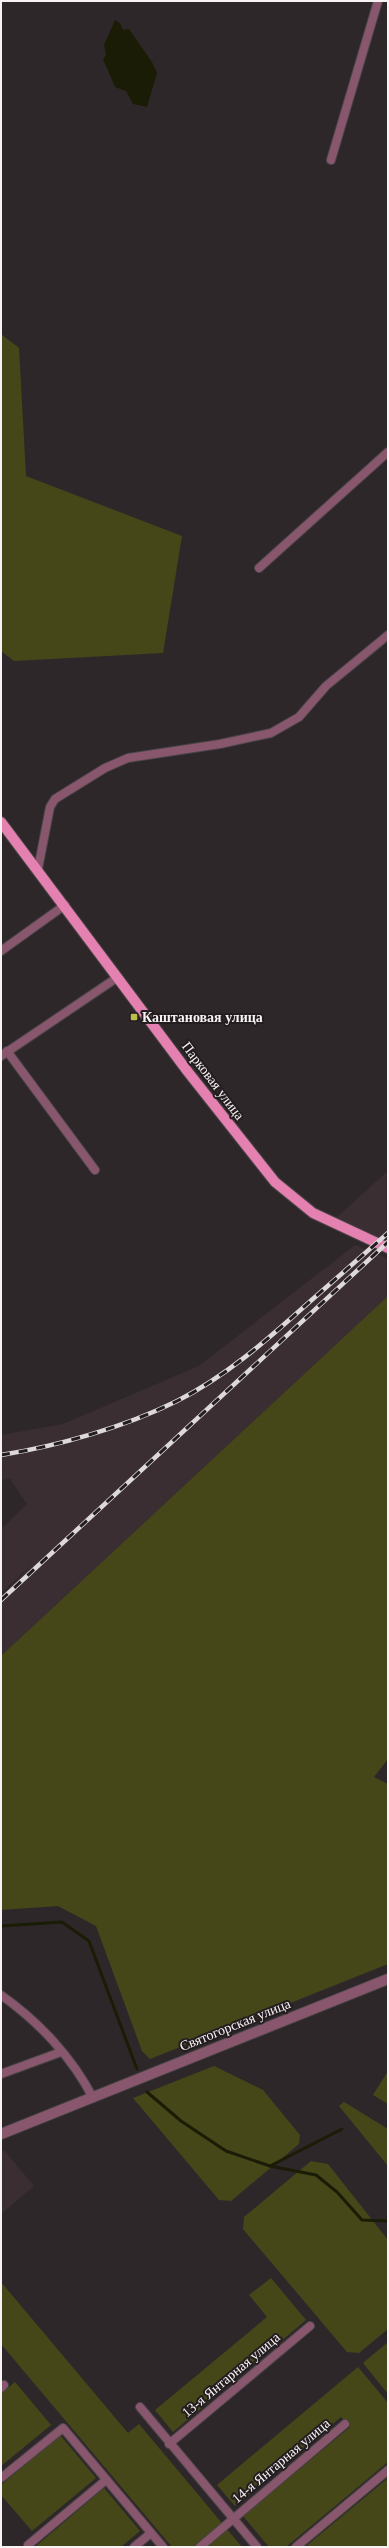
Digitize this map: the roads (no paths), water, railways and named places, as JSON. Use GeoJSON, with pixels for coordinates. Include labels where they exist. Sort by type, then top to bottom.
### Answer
{"type":"FeatureCollection","features":[{"type":"Feature","properties":{"kind":"main road","name":"Парковая улица"},"geometry":{"type":"LineString","coordinates":[[1,822],[65,905],[206,1096],[275,1182],[313,1213],[376,1244],[388,1248]]}},
{"type":"Feature","properties":{"kind":"street"},"geometry":{"type":"LineString","coordinates":[[331,160],[378,1]]}},
{"type":"Feature","properties":{"kind":"street"},"geometry":{"type":"LineString","coordinates":[[259,568],[388,452]]}},
{"type":"Feature","properties":{"kind":"street"},"geometry":{"type":"LineString","coordinates":[[38,869],[50,807],[55,799],[104,768],[128,758],[220,744],[271,733],[299,718],[326,686],[388,635]]}},
{"type":"Feature","properties":{"kind":"street"},"geometry":{"type":"LineString","coordinates":[[1,951],[65,905]]}},
{"type":"Feature","properties":{"kind":"street"},"geometry":{"type":"LineString","coordinates":[[94,1170],[4,1053],[118,977]]}},
{"type":"Feature","properties":{"kind":"street","name":"Святогорская улица"},"geometry":{"type":"LineString","coordinates":[[1,2134],[388,1979]]}},
{"type":"Feature","properties":{"kind":"street"},"geometry":{"type":"LineString","coordinates":[[1,1995],[38,2024],[53,2039],[61,2052],[78,2073],[93,2098]]}},
{"type":"Feature","properties":{"kind":"street"},"geometry":{"type":"LineString","coordinates":[[1,2074],[61,2052]]}},
{"type":"Feature","properties":{"kind":"street","name":"13-я Янтарная улица"},"geometry":{"type":"LineString","coordinates":[[169,2444],[310,2326]]}},
{"type":"Feature","properties":{"kind":"street"},"geometry":{"type":"LineString","coordinates":[[140,2407],[169,2444],[257,2547]]}},
{"type":"Feature","properties":{"kind":"street","name":"14-я Янтарная улица"},"geometry":{"type":"LineString","coordinates":[[200,2547],[345,2424]]}},
{"type":"Feature","properties":{"kind":"street"},"geometry":{"type":"LineString","coordinates":[[1,2478],[63,2428],[163,2547]]}},
{"type":"Feature","properties":{"kind":"street"},"geometry":{"type":"LineString","coordinates":[[296,2547],[388,2470]]}},
{"type":"Feature","properties":{"kind":"street"},"geometry":{"type":"LineString","coordinates":[[28,2545],[106,2480]]}},
{"type":"Feature","properties":{"kind":"street"},"geometry":{"type":"LineString","coordinates":[[134,2547],[151,2533]]}},
{"type":"Feature","properties":{"kind":"waterway"},"geometry":{"type":"LineString","coordinates":[[1,1926],[62,1922],[89,1941],[137,2069]]}},
{"type":"Feature","properties":{"kind":"waterway"},"geometry":{"type":"LineString","coordinates":[[147,2092],[181,2121],[226,2151],[270,2166],[316,2175],[337,2192],[362,2220],[388,2221]]}},
{"type":"Feature","properties":{"kind":"waterway"},"geometry":{"type":"LineString","coordinates":[[270,2166],[342,2129]]}},
{"type":"Feature","properties":{"kind":"railway"},"geometry":{"type":"LineString","coordinates":[[1,1455],[68,1441],[113,1427],[157,1410],[195,1391],[229,1369],[261,1344],[388,1233]]}},
{"type":"Feature","properties":{"kind":"railway"},"geometry":{"type":"LineString","coordinates":[[1,1600],[388,1242]]}},
{"type":"Feature","properties":{"kind":"place","name":"Каштановая улица"},"geometry":{"type":"Point","coordinates":[134,1017]}}]}
